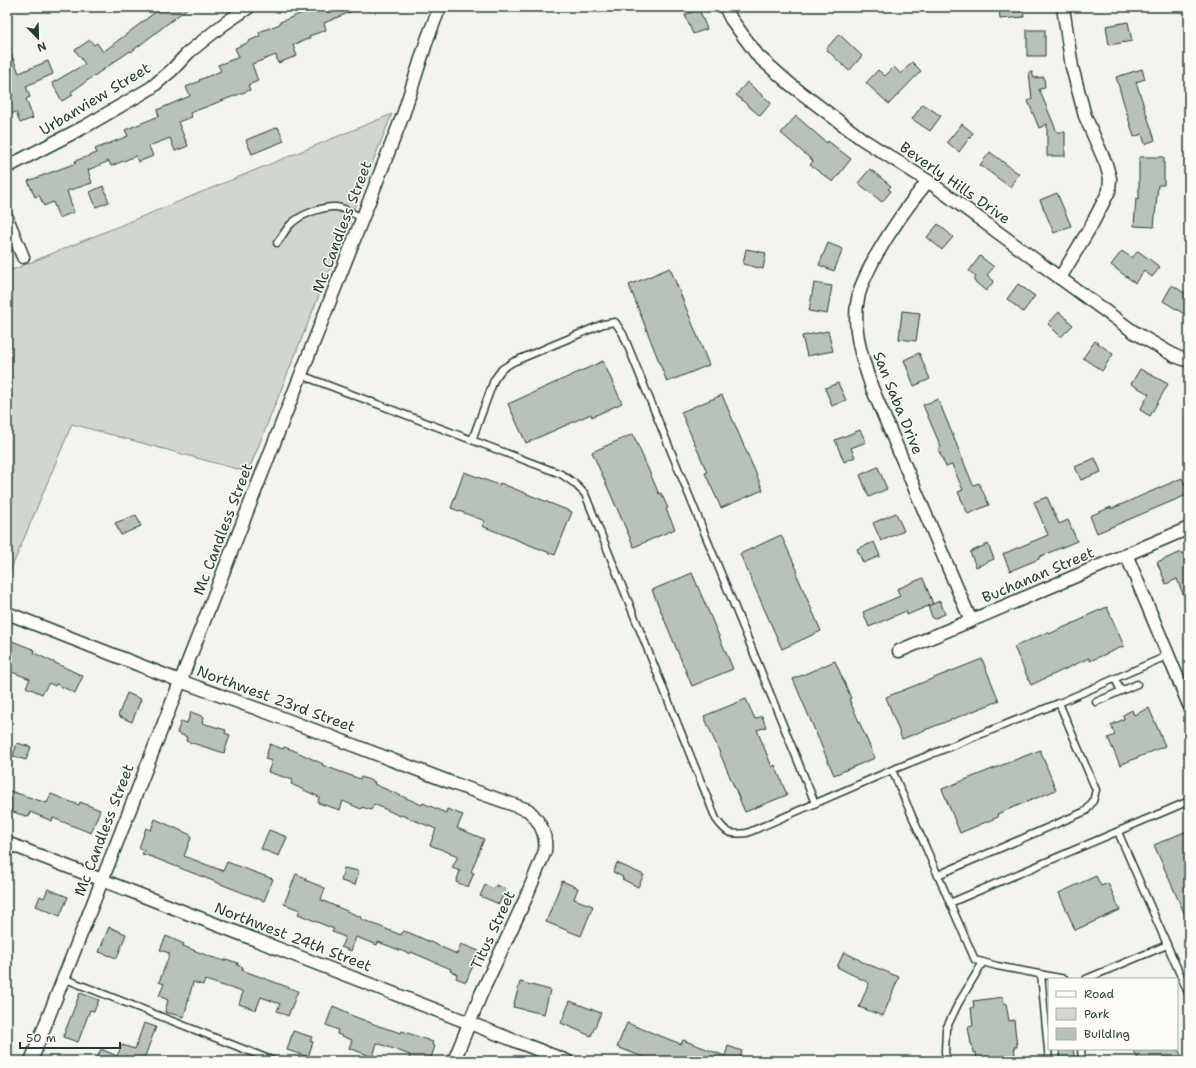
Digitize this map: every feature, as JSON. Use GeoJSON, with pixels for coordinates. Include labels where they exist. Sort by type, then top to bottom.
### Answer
{"type":"FeatureCollection","features":[{"type":"Feature","properties":{"kind":"street","name":"Urbanview Street"},"geometry":{"type":"LineString","coordinates":[[7,167],[86,126],[151,88],[172,70],[189,52],[224,24],[249,7]]}},
{"type":"Feature","properties":{"kind":"street","name":"Mc Candless Street"},"geometry":{"type":"LineString","coordinates":[[31,1061],[403,114],[428,37],[440,7]]}},
{"type":"Feature","properties":{"kind":"street","name":"Beverly Hills Drive"},"geometry":{"type":"LineString","coordinates":[[725,7],[731,19],[758,56],[791,85],[862,139],[928,181],[1134,332],[1175,356],[1189,361]]}},
{"type":"Feature","properties":{"kind":"street"},"geometry":{"type":"LineString","coordinates":[[1060,278],[1091,226],[1109,191],[1110,178],[1084,109],[1072,67],[1063,7]]}},
{"type":"Feature","properties":{"kind":"street","name":"San Saba Drive"},"geometry":{"type":"LineString","coordinates":[[928,181],[909,204],[888,235],[862,283],[856,304],[856,330],[860,354],[872,388],[971,620]]}},
{"type":"Feature","properties":{"kind":"street"},"geometry":{"type":"LineString","coordinates":[[7,218],[23,257]]}},
{"type":"Feature","properties":{"kind":"street","name":"Buchanan Street"},"geometry":{"type":"LineString","coordinates":[[899,651],[1189,528]]}},
{"type":"Feature","properties":{"kind":"street"},"geometry":{"type":"LineString","coordinates":[[1126,554],[1189,705]]}},
{"type":"Feature","properties":{"kind":"street","name":"Northwest 23rd Street"},"geometry":{"type":"LineString","coordinates":[[7,613],[180,681],[528,810],[533,814]]}},
{"type":"Feature","properties":{"kind":"street","name":"Titus Street"},"geometry":{"type":"LineString","coordinates":[[454,1061],[481,994],[525,900],[545,851],[546,842],[544,832],[533,814]]}},
{"type":"Feature","properties":{"kind":"street","name":"Northwest 24th Street"},"geometry":{"type":"LineString","coordinates":[[7,843],[567,1061]]}},
{"type":"Feature","properties":{"kind":"lane"},"geometry":{"type":"LineString","coordinates":[[278,243],[291,224],[308,213],[336,207],[344,209],[362,218]]}},
{"type":"Feature","properties":{"kind":"lane"},"geometry":{"type":"LineString","coordinates":[[472,440],[494,380],[502,369],[513,362],[603,324],[615,322],[623,334],[815,803]]}},
{"type":"Feature","properties":{"kind":"lane"},"geometry":{"type":"LineString","coordinates":[[301,375],[561,474],[574,482],[585,494],[716,820],[723,829],[732,834],[747,832],[892,770],[1059,703],[1169,655]]}},
{"type":"Feature","properties":{"kind":"lane"},"geometry":{"type":"LineString","coordinates":[[1115,679],[1121,691]]}},
{"type":"Feature","properties":{"kind":"lane"},"geometry":{"type":"LineString","coordinates":[[1096,702],[1137,684]]}},
{"type":"Feature","properties":{"kind":"lane"},"geometry":{"type":"LineString","coordinates":[[938,875],[1086,811],[1093,801],[1096,790],[1059,703]]}},
{"type":"Feature","properties":{"kind":"lane"},"geometry":{"type":"LineString","coordinates":[[892,770],[975,960],[997,966],[1060,978]]}},
{"type":"Feature","properties":{"kind":"lane"},"geometry":{"type":"LineString","coordinates":[[950,903],[1189,801]]}},
{"type":"Feature","properties":{"kind":"lane"},"geometry":{"type":"LineString","coordinates":[[1118,832],[1189,995]]}},
{"type":"Feature","properties":{"kind":"lane"},"geometry":{"type":"LineString","coordinates":[[1088,978],[1167,945]]}},
{"type":"Feature","properties":{"kind":"lane"},"geometry":{"type":"LineString","coordinates":[[947,1061],[945,1052],[946,1029],[958,1004],[983,962]]}},
{"type":"Feature","properties":{"kind":"lane"},"geometry":{"type":"LineString","coordinates":[[1040,974],[1049,1061]]}},
{"type":"Feature","properties":{"kind":"lane"},"geometry":{"type":"LineString","coordinates":[[64,978],[274,1061]]}},
{"type":"Feature","properties":{"kind":"lane"},"geometry":{"type":"LineString","coordinates":[[1081,1050],[1082,1061]]}},
{"type":"Feature","properties":{"kind":"green space"},"geometry":{"type":"Polygon","coordinates":[[[392,114],[248,472],[72,424],[7,579],[7,272],[392,114]]]}},
{"type":"Feature","properties":{"kind":"building"},"geometry":{"type":"Polygon","coordinates":[[[162,7],[189,7],[131,52],[130,51],[71,92],[73,95],[62,101],[52,83],[85,64],[75,50],[90,40],[94,45],[97,43],[103,52],[162,7]]]}},
{"type":"Feature","properties":{"kind":"building"},"geometry":{"type":"Polygon","coordinates":[[[317,7],[362,7],[324,23],[326,30],[309,36],[310,38],[293,45],[297,56],[278,63],[276,55],[252,64],[258,81],[248,85],[250,90],[190,113],[192,117],[178,122],[188,146],[175,151],[170,138],[149,146],[153,156],[138,162],[136,156],[111,166],[109,161],[88,170],[92,183],[67,191],[74,212],[59,218],[53,202],[44,206],[39,195],[35,197],[28,181],[76,163],[75,161],[97,153],[95,149],[128,136],[125,130],[159,116],[157,110],[190,96],[186,87],[221,71],[218,65],[239,57],[235,48],[260,36],[259,32],[317,7]]]}},
{"type":"Feature","properties":{"kind":"building"},"geometry":{"type":"Polygon","coordinates":[[[999,7],[1023,7],[1024,17],[1000,19],[999,7]]]}},
{"type":"Feature","properties":{"kind":"building"},"geometry":{"type":"Polygon","coordinates":[[[699,9],[707,29],[693,34],[685,15],[699,9]]]}},
{"type":"Feature","properties":{"kind":"building"},"geometry":{"type":"Polygon","coordinates":[[[1128,22],[1132,41],[1109,45],[1106,26],[1128,22]]]}},
{"type":"Feature","properties":{"kind":"building"},"geometry":{"type":"Polygon","coordinates":[[[1027,30],[1045,30],[1045,56],[1027,56],[1027,30]]]}},
{"type":"Feature","properties":{"kind":"building"},"geometry":{"type":"Polygon","coordinates":[[[839,34],[862,56],[849,71],[826,49],[839,34]]]}},
{"type":"Feature","properties":{"kind":"building"},"geometry":{"type":"Polygon","coordinates":[[[7,44],[19,73],[48,61],[53,74],[26,86],[30,97],[26,99],[33,118],[20,123],[16,112],[7,116],[7,44]]]}},
{"type":"Feature","properties":{"kind":"building"},"geometry":{"type":"Polygon","coordinates":[[[912,62],[921,71],[889,104],[866,83],[878,70],[885,76],[894,67],[901,74],[912,62]]]}},
{"type":"Feature","properties":{"kind":"building"},"geometry":{"type":"Polygon","coordinates":[[[1142,69],[1145,79],[1136,82],[1155,140],[1145,144],[1142,134],[1134,137],[1116,77],[1142,69]]]}},
{"type":"Feature","properties":{"kind":"building"},"geometry":{"type":"Polygon","coordinates":[[[1029,72],[1032,72],[1034,78],[1044,77],[1045,88],[1039,89],[1057,132],[1065,132],[1065,156],[1047,156],[1047,124],[1039,128],[1028,101],[1032,99],[1029,72]]]}},
{"type":"Feature","properties":{"kind":"building"},"geometry":{"type":"Polygon","coordinates":[[[747,82],[771,103],[760,116],[736,95],[747,82]]]}},
{"type":"Feature","properties":{"kind":"building"},"geometry":{"type":"Polygon","coordinates":[[[923,104],[941,116],[930,131],[912,119],[923,104]]]}},
{"type":"Feature","properties":{"kind":"building"},"geometry":{"type":"Polygon","coordinates":[[[796,116],[827,143],[828,141],[851,159],[833,182],[810,165],[813,161],[781,133],[796,116]]]}},
{"type":"Feature","properties":{"kind":"building"},"geometry":{"type":"Polygon","coordinates":[[[962,124],[973,133],[959,152],[947,142],[962,124]]]}},
{"type":"Feature","properties":{"kind":"building"},"geometry":{"type":"Polygon","coordinates":[[[278,127],[284,141],[252,154],[246,140],[278,127]]]}},
{"type":"Feature","properties":{"kind":"building"},"geometry":{"type":"Polygon","coordinates":[[[990,152],[1019,174],[1010,187],[980,165],[990,152]]]}},
{"type":"Feature","properties":{"kind":"building"},"geometry":{"type":"Polygon","coordinates":[[[1139,157],[1164,157],[1164,185],[1158,185],[1154,227],[1134,226],[1136,198],[1139,199],[1139,157]]]}},
{"type":"Feature","properties":{"kind":"building"},"geometry":{"type":"Polygon","coordinates":[[[870,169],[891,186],[888,189],[891,191],[882,202],[858,183],[870,169]]]}},
{"type":"Feature","properties":{"kind":"building"},"geometry":{"type":"Polygon","coordinates":[[[103,186],[109,202],[96,207],[90,192],[103,186]]]}},
{"type":"Feature","properties":{"kind":"building"},"geometry":{"type":"Polygon","coordinates":[[[1057,193],[1071,226],[1054,233],[1040,200],[1057,193]]]}},
{"type":"Feature","properties":{"kind":"building"},"geometry":{"type":"Polygon","coordinates":[[[938,224],[953,237],[942,250],[927,237],[938,224]]]}},
{"type":"Feature","properties":{"kind":"building"},"geometry":{"type":"Polygon","coordinates":[[[828,243],[843,249],[834,271],[819,265],[828,243]]]}},
{"type":"Feature","properties":{"kind":"building"},"geometry":{"type":"Polygon","coordinates":[[[746,249],[766,253],[763,269],[743,264],[746,249]]]}},
{"type":"Feature","properties":{"kind":"building"},"geometry":{"type":"Polygon","coordinates":[[[1122,251],[1132,258],[1138,251],[1160,267],[1152,277],[1144,271],[1135,283],[1111,265],[1122,251]]]}},
{"type":"Feature","properties":{"kind":"building"},"geometry":{"type":"Polygon","coordinates":[[[980,256],[994,267],[987,275],[994,281],[986,291],[974,281],[976,277],[969,271],[980,256]]]}},
{"type":"Feature","properties":{"kind":"building"},"geometry":{"type":"Polygon","coordinates":[[[670,268],[709,365],[667,382],[629,285],[670,268]]]}},
{"type":"Feature","properties":{"kind":"building"},"geometry":{"type":"Polygon","coordinates":[[[814,283],[832,286],[827,314],[809,311],[814,283]]]}},
{"type":"Feature","properties":{"kind":"building"},"geometry":{"type":"Polygon","coordinates":[[[1018,284],[1035,296],[1023,312],[1007,299],[1018,284]]]}},
{"type":"Feature","properties":{"kind":"building"},"geometry":{"type":"Polygon","coordinates":[[[1172,285],[1189,296],[1189,317],[1163,301],[1172,285]]]}},
{"type":"Feature","properties":{"kind":"building"},"geometry":{"type":"Polygon","coordinates":[[[902,311],[920,313],[916,341],[899,339],[902,311]]]}},
{"type":"Feature","properties":{"kind":"building"},"geometry":{"type":"Polygon","coordinates":[[[1059,312],[1073,325],[1061,337],[1048,324],[1059,312]]]}},
{"type":"Feature","properties":{"kind":"building"},"geometry":{"type":"Polygon","coordinates":[[[828,331],[833,351],[807,356],[802,336],[828,331]]]}},
{"type":"Feature","properties":{"kind":"building"},"geometry":{"type":"Polygon","coordinates":[[[1095,341],[1113,354],[1102,371],[1083,358],[1095,341]]]}},
{"type":"Feature","properties":{"kind":"building"},"geometry":{"type":"Polygon","coordinates":[[[919,353],[930,379],[914,386],[904,360],[919,353]]]}},
{"type":"Feature","properties":{"kind":"building"},"geometry":{"type":"Polygon","coordinates":[[[603,361],[622,403],[592,417],[591,414],[526,443],[508,404],[603,361]]]}},
{"type":"Feature","properties":{"kind":"building"},"geometry":{"type":"Polygon","coordinates":[[[1140,369],[1168,384],[1150,416],[1140,410],[1149,394],[1131,384],[1140,369]]]}},
{"type":"Feature","properties":{"kind":"building"},"geometry":{"type":"Polygon","coordinates":[[[838,383],[846,400],[832,406],[825,388],[838,383]]]}},
{"type":"Feature","properties":{"kind":"building"},"geometry":{"type":"Polygon","coordinates":[[[722,395],[763,490],[721,508],[705,473],[707,472],[681,412],[722,395]]]}},
{"type":"Feature","properties":{"kind":"building"},"geometry":{"type":"Polygon","coordinates":[[[938,399],[973,485],[979,483],[989,505],[968,514],[958,492],[963,490],[952,465],[946,467],[938,449],[941,447],[923,405],[938,399]]]}},
{"type":"Feature","properties":{"kind":"building"},"geometry":{"type":"Polygon","coordinates":[[[860,430],[866,442],[851,448],[855,457],[844,462],[835,440],[860,430]]]}},
{"type":"Feature","properties":{"kind":"building"},"geometry":{"type":"Polygon","coordinates":[[[633,434],[659,494],[661,493],[668,508],[666,509],[675,529],[634,547],[592,452],[633,434]]]}},
{"type":"Feature","properties":{"kind":"building"},"geometry":{"type":"Polygon","coordinates":[[[1095,458],[1101,472],[1081,480],[1075,467],[1095,458]]]}},
{"type":"Feature","properties":{"kind":"building"},"geometry":{"type":"Polygon","coordinates":[[[878,467],[887,489],[869,497],[860,475],[878,467]]]}},
{"type":"Feature","properties":{"kind":"building"},"geometry":{"type":"Polygon","coordinates":[[[464,472],[499,485],[500,483],[572,512],[555,555],[482,526],[485,521],[451,508],[464,472]]]}},
{"type":"Feature","properties":{"kind":"building"},"geometry":{"type":"Polygon","coordinates":[[[1182,478],[1189,494],[1097,533],[1090,516],[1111,507],[1111,509],[1182,478]]]}},
{"type":"Feature","properties":{"kind":"building"},"geometry":{"type":"Polygon","coordinates":[[[1047,497],[1059,524],[1068,520],[1077,541],[1010,571],[1003,554],[1048,535],[1034,502],[1047,497]]]}},
{"type":"Feature","properties":{"kind":"building"},"geometry":{"type":"Polygon","coordinates":[[[896,513],[904,531],[881,541],[873,523],[896,513]]]}},
{"type":"Feature","properties":{"kind":"building"},"geometry":{"type":"Polygon","coordinates":[[[136,515],[141,526],[121,535],[115,523],[136,515]]]}},
{"type":"Feature","properties":{"kind":"building"},"geometry":{"type":"Polygon","coordinates":[[[781,535],[798,572],[796,573],[821,631],[782,649],[740,554],[781,535]]]}},
{"type":"Feature","properties":{"kind":"building"},"geometry":{"type":"Polygon","coordinates":[[[874,542],[880,556],[863,563],[857,549],[874,542]]]}},
{"type":"Feature","properties":{"kind":"building"},"geometry":{"type":"Polygon","coordinates":[[[988,544],[994,559],[976,567],[970,552],[988,544]]]}},
{"type":"Feature","properties":{"kind":"building"},"geometry":{"type":"Polygon","coordinates":[[[1182,552],[1189,569],[1189,609],[1177,579],[1166,584],[1157,562],[1182,552]]]}},
{"type":"Feature","properties":{"kind":"building"},"geometry":{"type":"Polygon","coordinates":[[[692,573],[733,669],[692,686],[652,590],[692,573]]]}},
{"type":"Feature","properties":{"kind":"building"},"geometry":{"type":"Polygon","coordinates":[[[923,578],[933,604],[907,615],[906,611],[869,627],[863,612],[900,596],[897,589],[923,578]]]}},
{"type":"Feature","properties":{"kind":"building"},"geometry":{"type":"Polygon","coordinates":[[[940,601],[945,614],[933,619],[928,606],[940,601]]]}},
{"type":"Feature","properties":{"kind":"building"},"geometry":{"type":"Polygon","coordinates":[[[1107,607],[1124,646],[1090,661],[1089,658],[1031,685],[1014,647],[1048,632],[1049,634],[1107,607]]]}},
{"type":"Feature","properties":{"kind":"building"},"geometry":{"type":"Polygon","coordinates":[[[7,639],[35,650],[34,653],[83,676],[75,693],[56,684],[55,686],[49,683],[42,694],[26,687],[30,679],[7,670],[7,639]]]}},
{"type":"Feature","properties":{"kind":"building"},"geometry":{"type":"Polygon","coordinates":[[[982,659],[999,701],[902,739],[886,697],[982,659]]]}},
{"type":"Feature","properties":{"kind":"building"},"geometry":{"type":"Polygon","coordinates":[[[835,661],[851,698],[849,699],[875,758],[834,775],[793,679],[835,661]]]}},
{"type":"Feature","properties":{"kind":"building"},"geometry":{"type":"Polygon","coordinates":[[[127,693],[141,699],[132,722],[118,716],[127,693]]]}},
{"type":"Feature","properties":{"kind":"building"},"geometry":{"type":"Polygon","coordinates":[[[746,699],[755,719],[762,716],[766,727],[757,730],[772,767],[775,765],[787,795],[745,812],[704,716],[746,699]]]}},
{"type":"Feature","properties":{"kind":"building"},"geometry":{"type":"Polygon","coordinates":[[[1149,708],[1165,746],[1120,765],[1108,738],[1115,735],[1111,725],[1124,719],[1123,715],[1132,710],[1134,715],[1149,708]]]}},
{"type":"Feature","properties":{"kind":"building"},"geometry":{"type":"Polygon","coordinates":[[[191,712],[204,717],[202,723],[226,730],[225,733],[230,735],[224,753],[186,741],[187,737],[177,733],[181,721],[187,723],[191,712]]]}},
{"type":"Feature","properties":{"kind":"building"},"geometry":{"type":"Polygon","coordinates":[[[17,743],[31,747],[26,760],[13,756],[17,743]]]}},
{"type":"Feature","properties":{"kind":"building"},"geometry":{"type":"Polygon","coordinates":[[[270,744],[283,749],[284,747],[293,750],[323,764],[322,765],[360,779],[361,777],[375,782],[374,784],[422,805],[423,803],[446,813],[447,809],[463,815],[457,828],[484,839],[471,872],[474,873],[468,887],[456,882],[460,871],[452,868],[458,856],[430,845],[436,829],[401,815],[400,816],[374,804],[371,810],[362,807],[361,809],[343,801],[340,810],[318,803],[319,797],[291,784],[293,780],[268,772],[272,761],[265,759],[270,744]]]}},
{"type":"Feature","properties":{"kind":"building"},"geometry":{"type":"Polygon","coordinates":[[[1040,750],[1056,790],[997,814],[998,817],[960,833],[942,789],[1040,750]]]}},
{"type":"Feature","properties":{"kind":"building"},"geometry":{"type":"Polygon","coordinates":[[[7,790],[47,803],[51,794],[79,805],[80,802],[100,810],[91,833],[53,818],[52,821],[30,812],[29,817],[10,811],[11,809],[7,808],[7,790]]]}},
{"type":"Feature","properties":{"kind":"building"},"geometry":{"type":"Polygon","coordinates":[[[155,819],[191,835],[184,856],[223,871],[227,862],[273,879],[264,901],[142,854],[144,850],[139,848],[146,828],[151,830],[155,819]]]}},
{"type":"Feature","properties":{"kind":"building"},"geometry":{"type":"Polygon","coordinates":[[[269,830],[287,837],[279,856],[261,849],[269,830]]]}},
{"type":"Feature","properties":{"kind":"building"},"geometry":{"type":"Polygon","coordinates":[[[1189,830],[1189,924],[1154,845],[1189,830]]]}},
{"type":"Feature","properties":{"kind":"building"},"geometry":{"type":"Polygon","coordinates":[[[617,863],[644,875],[638,887],[622,879],[623,877],[613,872],[617,863]]]}},
{"type":"Feature","properties":{"kind":"building"},"geometry":{"type":"Polygon","coordinates":[[[344,868],[359,871],[355,885],[341,881],[344,868]]]}},
{"type":"Feature","properties":{"kind":"building"},"geometry":{"type":"Polygon","coordinates":[[[296,874],[306,878],[305,880],[325,888],[321,900],[361,917],[361,919],[401,935],[403,931],[410,933],[457,954],[461,944],[479,951],[466,982],[456,978],[457,974],[450,971],[451,969],[411,952],[410,954],[378,942],[377,945],[356,937],[351,951],[341,947],[345,937],[332,932],[334,929],[298,914],[300,910],[284,904],[296,874]]]}},
{"type":"Feature","properties":{"kind":"building"},"geometry":{"type":"Polygon","coordinates":[[[1096,876],[1101,886],[1108,883],[1120,910],[1075,930],[1059,893],[1096,876]]]}},
{"type":"Feature","properties":{"kind":"building"},"geometry":{"type":"Polygon","coordinates":[[[562,881],[578,888],[574,899],[593,906],[581,936],[546,922],[562,881]]]}},
{"type":"Feature","properties":{"kind":"building"},"geometry":{"type":"Polygon","coordinates":[[[485,885],[494,889],[496,885],[506,889],[499,904],[480,896],[485,885]]]}},
{"type":"Feature","properties":{"kind":"building"},"geometry":{"type":"Polygon","coordinates":[[[48,889],[68,897],[60,916],[36,906],[40,896],[44,898],[48,889]]]}},
{"type":"Feature","properties":{"kind":"building"},"geometry":{"type":"Polygon","coordinates":[[[109,927],[126,934],[117,958],[99,952],[109,927]]]}},
{"type":"Feature","properties":{"kind":"building"},"geometry":{"type":"Polygon","coordinates":[[[166,936],[184,944],[183,946],[211,957],[225,961],[226,959],[238,963],[237,965],[243,967],[242,970],[298,991],[288,1016],[277,1011],[280,1004],[261,997],[256,1010],[239,1004],[243,992],[205,980],[203,985],[193,982],[184,1017],[165,1012],[168,1000],[159,996],[164,984],[159,982],[169,956],[169,953],[160,950],[166,936]]]}},
{"type":"Feature","properties":{"kind":"building"},"geometry":{"type":"Polygon","coordinates":[[[844,952],[860,961],[899,977],[883,1016],[859,1007],[869,983],[837,967],[844,952]]]}},
{"type":"Feature","properties":{"kind":"building"},"geometry":{"type":"Polygon","coordinates":[[[520,982],[550,990],[544,1014],[513,1007],[520,982]]]}},
{"type":"Feature","properties":{"kind":"building"},"geometry":{"type":"Polygon","coordinates":[[[80,993],[99,1000],[94,1011],[90,1010],[78,1042],[63,1037],[80,993]]]}},
{"type":"Feature","properties":{"kind":"building"},"geometry":{"type":"Polygon","coordinates":[[[1003,997],[1004,1003],[1006,1003],[1009,1021],[1014,1020],[1017,1047],[1014,1047],[1016,1061],[977,1061],[976,1052],[973,1053],[968,1027],[973,1026],[971,1008],[974,1007],[973,1001],[1003,997]]]}},
{"type":"Feature","properties":{"kind":"building"},"geometry":{"type":"Polygon","coordinates":[[[570,1001],[601,1013],[591,1036],[561,1023],[570,1001]]]}},
{"type":"Feature","properties":{"kind":"building"},"geometry":{"type":"Polygon","coordinates":[[[333,1006],[349,1013],[348,1014],[379,1026],[401,1033],[402,1031],[433,1042],[432,1045],[435,1046],[430,1061],[408,1061],[410,1055],[377,1043],[373,1057],[349,1048],[352,1040],[337,1034],[338,1030],[326,1025],[333,1006]]]}},
{"type":"Feature","properties":{"kind":"building"},"geometry":{"type":"Polygon","coordinates":[[[144,1023],[156,1027],[143,1061],[96,1061],[101,1049],[117,1056],[122,1045],[135,1049],[144,1023]]]}},
{"type":"Feature","properties":{"kind":"building"},"geometry":{"type":"Polygon","coordinates":[[[627,1023],[681,1044],[683,1040],[725,1056],[728,1046],[742,1051],[739,1061],[653,1061],[617,1047],[627,1023]]]}},
{"type":"Feature","properties":{"kind":"building"},"geometry":{"type":"Polygon","coordinates":[[[293,1031],[312,1037],[310,1041],[313,1042],[308,1057],[287,1050],[293,1031]]]}},
{"type":"Feature","properties":{"kind":"building"},"geometry":{"type":"Polygon","coordinates":[[[1178,1049],[1184,1061],[1139,1061],[1134,1050],[1178,1049]]]}},
{"type":"Feature","properties":{"kind":"building"},"geometry":{"type":"Polygon","coordinates":[[[1059,1050],[1073,1050],[1075,1061],[1060,1061],[1059,1050]]]}}]}
